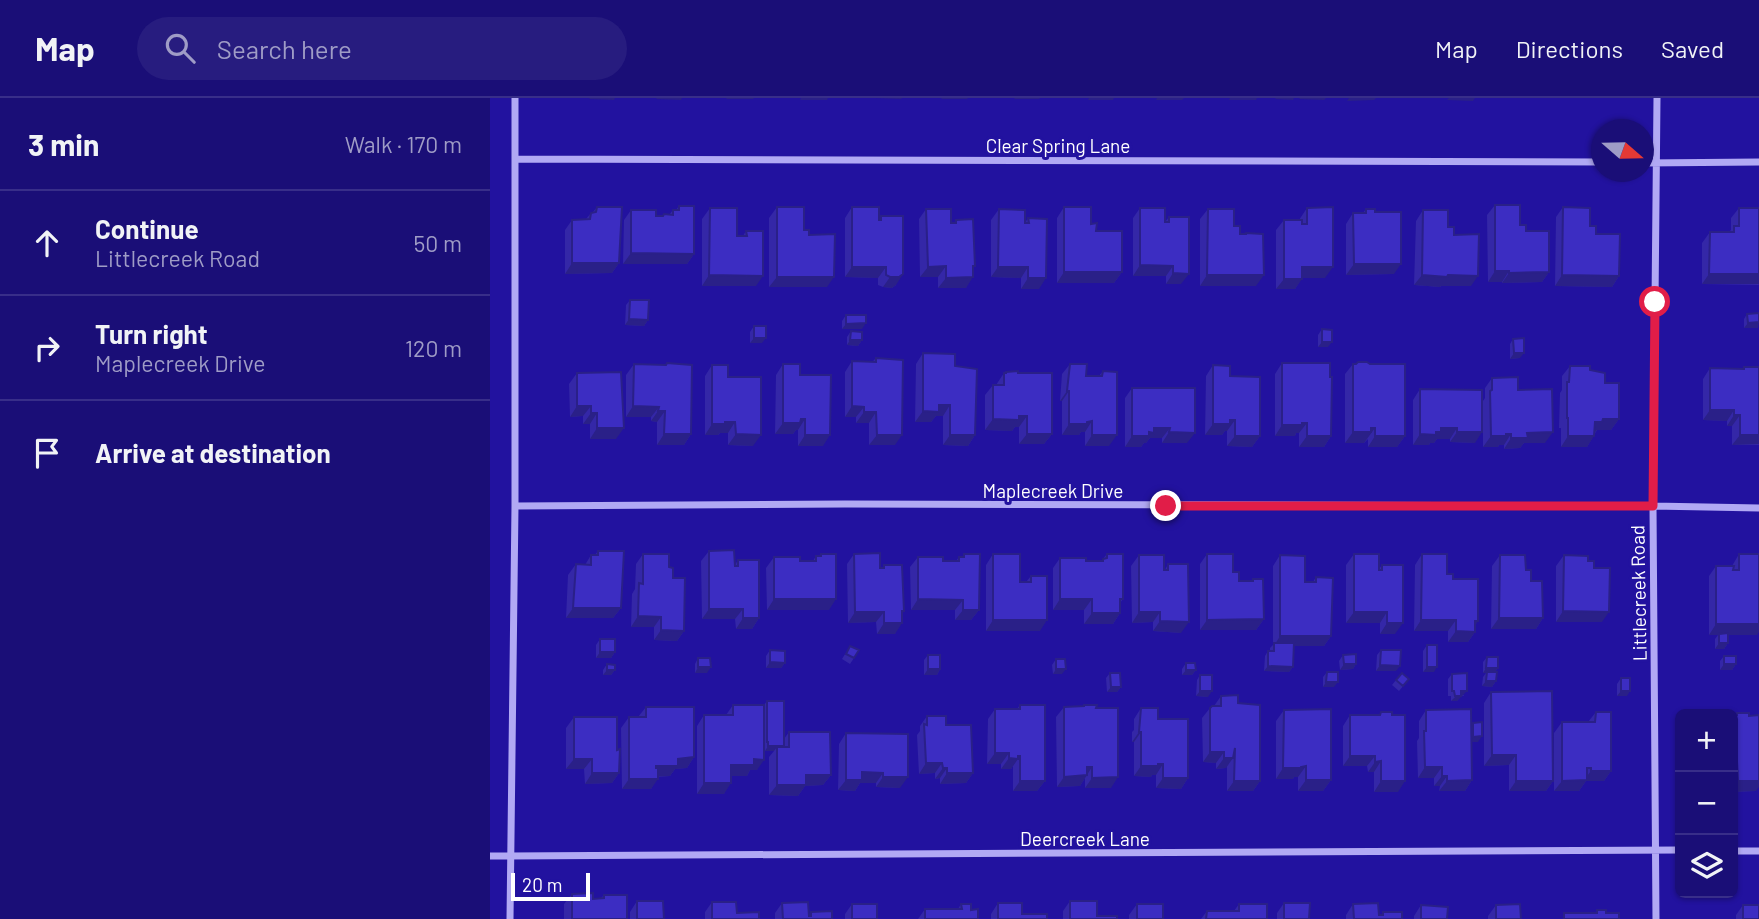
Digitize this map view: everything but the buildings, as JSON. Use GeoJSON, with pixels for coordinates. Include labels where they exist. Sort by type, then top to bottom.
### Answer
{"type":"FeatureCollection","features":[{"type":"Feature","properties":{"kind":"street"},"geometry":{"type":"LineString","coordinates":[[510,919],[515,506],[515,98]]}},
{"type":"Feature","properties":{"kind":"street","name":"Littlecreek Road"},"geometry":{"type":"LineString","coordinates":[[1656,919],[1653,506],[1657,98]]}},
{"type":"Feature","properties":{"kind":"street","name":"Clear Spring Lane"},"geometry":{"type":"LineString","coordinates":[[515,159],[1591,162]]}},
{"type":"Feature","properties":{"kind":"street"},"geometry":{"type":"LineString","coordinates":[[1657,163],[1759,162]]}},
{"type":"Feature","properties":{"kind":"street","name":"Maplecreek Drive"},"geometry":{"type":"LineString","coordinates":[[515,506],[845,504],[1759,508]]}},
{"type":"Feature","properties":{"kind":"street","name":"Deercreek Lane"},"geometry":{"type":"LineString","coordinates":[[490,856],[1675,850]]}},
{"type":"Feature","properties":{"kind":"street"},"geometry":{"type":"LineString","coordinates":[[1738,851],[1759,851]]}},
{"type":"Feature","properties":{"kind":"route"},"geometry":{"type":"LineString","coordinates":[[1166,506],[1653,506],[1655,302]]}}]}
